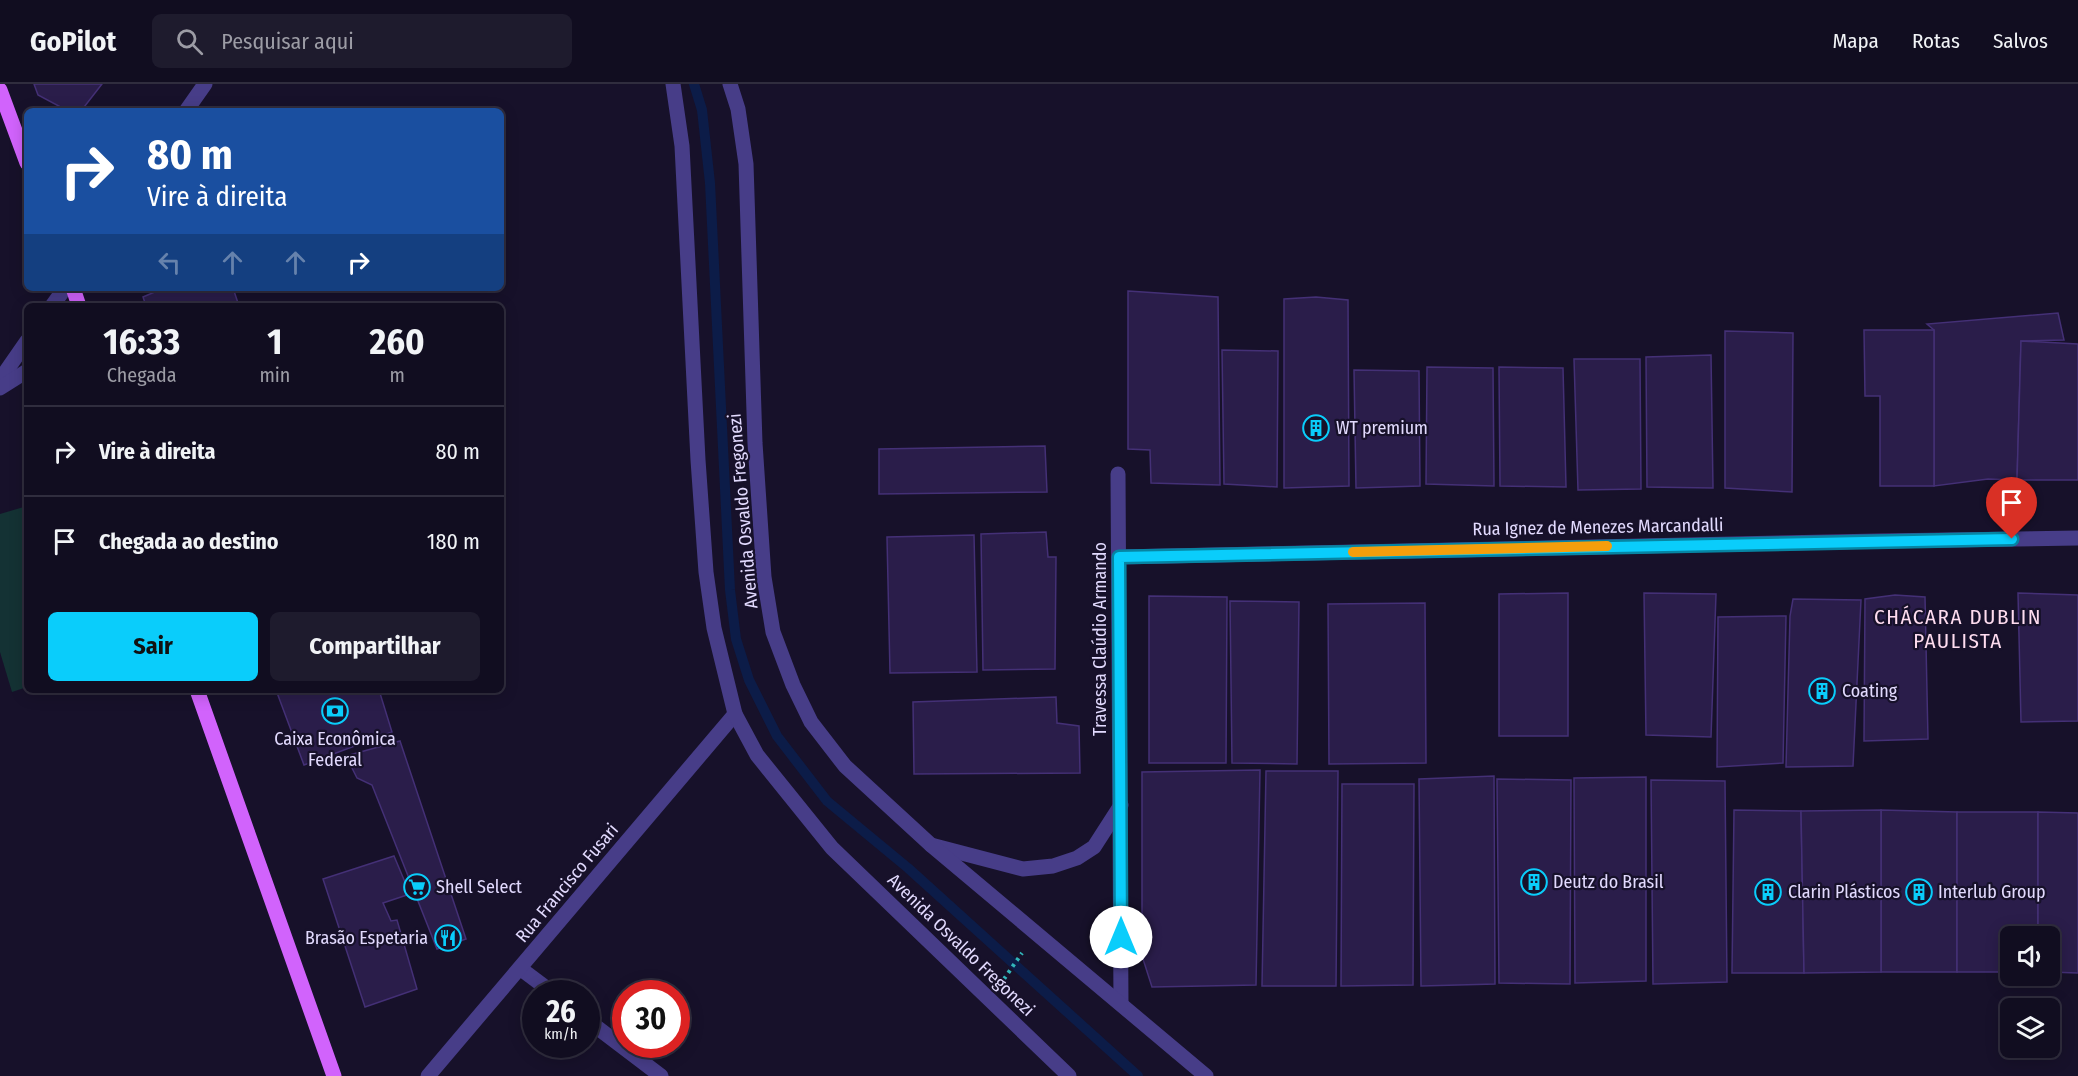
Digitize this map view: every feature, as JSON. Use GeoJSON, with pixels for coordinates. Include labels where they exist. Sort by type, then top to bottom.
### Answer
{"type":"FeatureCollection","features":[{"type":"Feature","properties":{"kind":"main road"},"geometry":{"type":"LineString","coordinates":[[0,90],[24,156]]}},
{"type":"Feature","properties":{"kind":"main road"},"geometry":{"type":"LineString","coordinates":[[197,693],[334,1076]]}},
{"type":"Feature","properties":{"kind":"street"},"geometry":{"type":"LineString","coordinates":[[188,108],[205,84]]}},
{"type":"Feature","properties":{"kind":"street","name":"Avenida Osvaldo Fregonezi"},"geometry":{"type":"LineString","coordinates":[[674,84],[682,146],[706,572],[714,628],[735,714],[757,755],[832,848],[1069,1076]]}},
{"type":"Feature","properties":{"kind":"street","name":"Avenida Osvaldo Fregonezi"},"geometry":{"type":"LineString","coordinates":[[730,84],[738,109],[746,164],[755,443],[764,577],[774,632],[793,685],[812,722],[845,766],[931,845],[1206,1076]]}},
{"type":"Feature","properties":{"kind":"street"},"geometry":{"type":"LineString","coordinates":[[0,380],[24,345]]}},
{"type":"Feature","properties":{"kind":"street"},"geometry":{"type":"LineString","coordinates":[[0,388],[24,373]]}},
{"type":"Feature","properties":{"kind":"street","name":"Travessa Claúdio Armando"},"geometry":{"type":"LineString","coordinates":[[1118,474],[1121,1004]]}},
{"type":"Feature","properties":{"kind":"street","name":"Rua Ignez de Menezes Marcandalli"},"geometry":{"type":"LineString","coordinates":[[1119,557],[2078,538]]}},
{"type":"Feature","properties":{"kind":"street","name":"Rua Francisco Fusari"},"geometry":{"type":"LineString","coordinates":[[428,1076],[735,714]]}},
{"type":"Feature","properties":{"kind":"street"},"geometry":{"type":"LineString","coordinates":[[931,845],[1023,869],[1053,867],[1077,858],[1094,847],[1121,805]]}},
{"type":"Feature","properties":{"kind":"street"},"geometry":{"type":"LineString","coordinates":[[521,969],[536,980]]}},
{"type":"Feature","properties":{"kind":"street"},"geometry":{"type":"LineString","coordinates":[[600,1030],[661,1076]]}},
{"type":"Feature","properties":{"kind":"path"},"geometry":{"type":"LineString","coordinates":[[1004,979],[1022,953]]}},
{"type":"Feature","properties":{"kind":"green space"},"geometry":{"type":"Polygon","coordinates":[[[24,507],[24,688],[12,692],[0,652],[0,514],[24,507]]]}},
{"type":"Feature","properties":{"kind":"building"},"geometry":{"type":"Polygon","coordinates":[[[34,84],[102,84],[83,108],[62,108],[38,95],[34,84]]]}},
{"type":"Feature","properties":{"kind":"building"},"geometry":{"type":"Polygon","coordinates":[[[157,291],[234,291],[238,303],[145,303],[143,297],[157,291]]]}},
{"type":"Feature","properties":{"kind":"building"},"geometry":{"type":"Polygon","coordinates":[[[1128,291],[1218,297],[1220,485],[1151,483],[1150,450],[1128,449],[1128,291]]]}},
{"type":"Feature","properties":{"kind":"building","name":"WT premium"},"geometry":{"type":"Polygon","coordinates":[[[1316,297],[1348,300],[1349,486],[1284,488],[1284,299],[1316,297]]]}},
{"type":"Feature","properties":{"kind":"building"},"geometry":{"type":"Polygon","coordinates":[[[2058,313],[2064,340],[2021,341],[2017,480],[1988,479],[1934,486],[1934,330],[1927,324],[2058,313]]]}},
{"type":"Feature","properties":{"kind":"building"},"geometry":{"type":"Polygon","coordinates":[[[1864,330],[1934,330],[1934,486],[1880,486],[1880,396],[1865,396],[1864,330]]]}},
{"type":"Feature","properties":{"kind":"building"},"geometry":{"type":"Polygon","coordinates":[[[1725,331],[1793,333],[1792,492],[1725,488],[1725,331]]]}},
{"type":"Feature","properties":{"kind":"building"},"geometry":{"type":"Polygon","coordinates":[[[2021,341],[2078,344],[2078,480],[2017,480],[2021,341]]]}},
{"type":"Feature","properties":{"kind":"building"},"geometry":{"type":"Polygon","coordinates":[[[1222,350],[1278,351],[1277,487],[1224,484],[1222,350]]]}},
{"type":"Feature","properties":{"kind":"building"},"geometry":{"type":"Polygon","coordinates":[[[1711,355],[1713,488],[1647,487],[1646,357],[1711,355]]]}},
{"type":"Feature","properties":{"kind":"building"},"geometry":{"type":"Polygon","coordinates":[[[1574,359],[1640,359],[1641,489],[1578,490],[1574,359]]]}},
{"type":"Feature","properties":{"kind":"building"},"geometry":{"type":"Polygon","coordinates":[[[1427,367],[1493,368],[1494,486],[1426,484],[1427,367]]]}},
{"type":"Feature","properties":{"kind":"building"},"geometry":{"type":"Polygon","coordinates":[[[1499,367],[1563,368],[1566,487],[1500,486],[1499,367]]]}},
{"type":"Feature","properties":{"kind":"building"},"geometry":{"type":"Polygon","coordinates":[[[1354,370],[1419,371],[1420,486],[1356,488],[1354,370]]]}},
{"type":"Feature","properties":{"kind":"building"},"geometry":{"type":"Polygon","coordinates":[[[1045,446],[1047,492],[879,494],[879,449],[1045,446]]]}},
{"type":"Feature","properties":{"kind":"building"},"geometry":{"type":"Polygon","coordinates":[[[1046,532],[1048,557],[1056,557],[1055,669],[983,670],[981,534],[1046,532]]]}},
{"type":"Feature","properties":{"kind":"building"},"geometry":{"type":"Polygon","coordinates":[[[974,535],[977,672],[890,673],[887,537],[974,535]]]}},
{"type":"Feature","properties":{"kind":"building"},"geometry":{"type":"Polygon","coordinates":[[[1568,593],[1568,736],[1499,736],[1499,594],[1568,593]]]}},
{"type":"Feature","properties":{"kind":"building"},"geometry":{"type":"Polygon","coordinates":[[[1644,593],[1716,594],[1711,737],[1646,735],[1644,593]]]}},
{"type":"Feature","properties":{"kind":"building"},"geometry":{"type":"Polygon","coordinates":[[[2018,593],[2078,595],[2078,721],[2021,722],[2018,593]]]}},
{"type":"Feature","properties":{"kind":"building"},"geometry":{"type":"Polygon","coordinates":[[[1895,595],[1925,597],[1928,739],[1864,741],[1865,599],[1895,595]]]}},
{"type":"Feature","properties":{"kind":"building"},"geometry":{"type":"Polygon","coordinates":[[[1149,596],[1227,597],[1226,763],[1149,763],[1149,596]]]}},
{"type":"Feature","properties":{"kind":"building","name":"Coating"},"geometry":{"type":"Polygon","coordinates":[[[1793,599],[1861,600],[1853,766],[1786,767],[1790,616],[1793,599]]]}},
{"type":"Feature","properties":{"kind":"building"},"geometry":{"type":"Polygon","coordinates":[[[1230,601],[1299,602],[1297,764],[1232,763],[1230,601]]]}},
{"type":"Feature","properties":{"kind":"building"},"geometry":{"type":"Polygon","coordinates":[[[1425,603],[1426,763],[1329,764],[1328,604],[1425,603]]]}},
{"type":"Feature","properties":{"kind":"building"},"geometry":{"type":"Polygon","coordinates":[[[1786,616],[1783,763],[1717,767],[1718,617],[1786,616]]]}},
{"type":"Feature","properties":{"kind":"building","name":"Caixa Econômica Federal"},"geometry":{"type":"Polygon","coordinates":[[[277,693],[380,693],[392,732],[304,765],[277,693]]]}},
{"type":"Feature","properties":{"kind":"building"},"geometry":{"type":"Polygon","coordinates":[[[1056,697],[1057,723],[1079,726],[1080,773],[914,774],[913,702],[1056,697]]]}},
{"type":"Feature","properties":{"kind":"building"},"geometry":{"type":"Polygon","coordinates":[[[400,741],[466,939],[437,949],[372,785],[357,778],[346,756],[400,741]]]}},
{"type":"Feature","properties":{"kind":"building"},"geometry":{"type":"Polygon","coordinates":[[[1260,770],[1256,985],[1152,987],[1142,956],[1142,772],[1260,770]]]}},
{"type":"Feature","properties":{"kind":"building"},"geometry":{"type":"Polygon","coordinates":[[[1266,771],[1338,771],[1336,986],[1262,986],[1266,771]]]}},
{"type":"Feature","properties":{"kind":"building"},"geometry":{"type":"Polygon","coordinates":[[[1494,776],[1495,984],[1421,986],[1419,779],[1494,776]]]}},
{"type":"Feature","properties":{"kind":"building"},"geometry":{"type":"Polygon","coordinates":[[[1646,777],[1646,981],[1575,983],[1574,778],[1646,777]]]}},
{"type":"Feature","properties":{"kind":"building","name":"Deutz do Brasil"},"geometry":{"type":"Polygon","coordinates":[[[1497,779],[1571,780],[1570,984],[1499,983],[1497,779]]]}},
{"type":"Feature","properties":{"kind":"building"},"geometry":{"type":"Polygon","coordinates":[[[1651,780],[1725,781],[1727,982],[1653,984],[1651,780]]]}},
{"type":"Feature","properties":{"kind":"building"},"geometry":{"type":"Polygon","coordinates":[[[1342,784],[1414,784],[1413,985],[1341,986],[1342,784]]]}},
{"type":"Feature","properties":{"kind":"building","name":"Clarin Plásticos"},"geometry":{"type":"Polygon","coordinates":[[[1734,810],[1801,811],[1804,973],[1732,973],[1734,810]]]}},
{"type":"Feature","properties":{"kind":"building","name":"Interlub Group"},"geometry":{"type":"Polygon","coordinates":[[[1881,810],[1957,812],[1957,972],[1881,972],[1881,810]]]}},
{"type":"Feature","properties":{"kind":"building"},"geometry":{"type":"Polygon","coordinates":[[[1881,810],[1881,972],[1804,973],[1801,811],[1881,810]]]}},
{"type":"Feature","properties":{"kind":"building"},"geometry":{"type":"Polygon","coordinates":[[[1957,812],[2038,812],[2038,926],[2000,926],[2000,972],[1957,972],[1957,812]]]}},
{"type":"Feature","properties":{"kind":"building"},"geometry":{"type":"Polygon","coordinates":[[[2038,812],[2078,813],[2078,973],[2060,972],[2060,926],[2038,926],[2038,812]]]}},
{"type":"Feature","properties":{"kind":"building"},"geometry":{"type":"Polygon","coordinates":[[[394,856],[410,894],[383,903],[391,921],[397,920],[417,989],[365,1007],[323,879],[394,856]]]}},
{"type":"Feature","properties":{"kind":"waterway"},"geometry":{"type":"LineString","coordinates":[[694,84],[702,110],[710,183],[730,590],[736,639],[749,680],[777,736],[827,801],[908,868],[1138,1076]]}},
{"type":"Feature","properties":{"kind":"slow traffic"},"geometry":{"type":"LineString","coordinates":[[1353,552],[1607,546]]}},
{"type":"Feature","properties":{"kind":"place","name":"WT premium"},"geometry":{"type":"Point","coordinates":[1316,428]}},
{"type":"Feature","properties":{"kind":"place","name":"Coating"},"geometry":{"type":"Point","coordinates":[1822,691]}},
{"type":"Feature","properties":{"kind":"place","name":"Caixa Econômica Federal"},"geometry":{"type":"Point","coordinates":[335,711]}},
{"type":"Feature","properties":{"kind":"place","name":"Deutz do Brasil"},"geometry":{"type":"Point","coordinates":[1534,882]}},
{"type":"Feature","properties":{"kind":"place","name":"Shell Select"},"geometry":{"type":"Point","coordinates":[417,887]}},
{"type":"Feature","properties":{"kind":"place","name":"Clarin Plásticos"},"geometry":{"type":"Point","coordinates":[1768,892]}},
{"type":"Feature","properties":{"kind":"place","name":"Interlub Group"},"geometry":{"type":"Point","coordinates":[1919,892]}},
{"type":"Feature","properties":{"kind":"place","name":"Brasão Espetaria"},"geometry":{"type":"Point","coordinates":[448,938]}},
{"type":"Feature","properties":{"kind":"district","name":"CHÁCARA DUBLIN PAULISTA"},"geometry":{"type":"Point","coordinates":[1958,629]}},
{"type":"Feature","properties":{"kind":"route"},"geometry":{"type":"LineString","coordinates":[[1121,937],[1119,557],[2012,539]]}}]}
